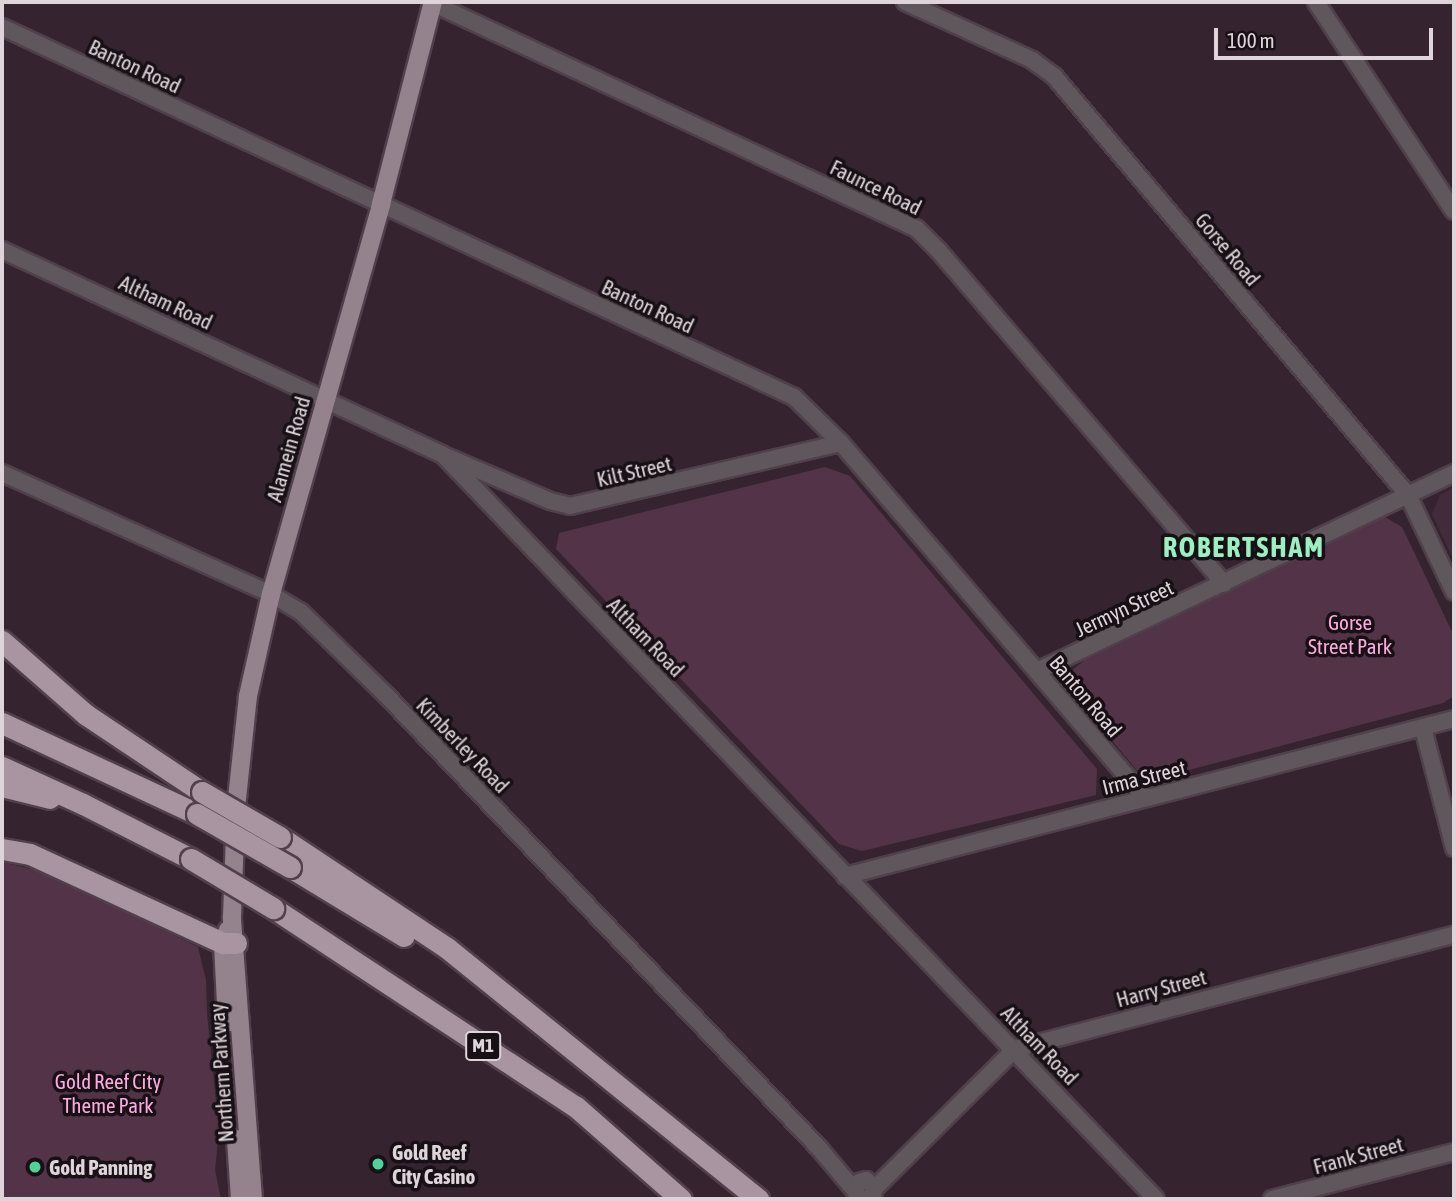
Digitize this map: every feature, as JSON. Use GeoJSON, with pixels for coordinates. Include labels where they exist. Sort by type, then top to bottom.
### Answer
{"type":"FeatureCollection","features":[{"type":"Feature","properties":{"kind":"highway"},"geometry":{"type":"LineString","coordinates":[[2,641],[85,714],[202,792],[280,837],[447,948],[508,999]]}},
{"type":"Feature","properties":{"kind":"highway","name":"M1"},"geometry":{"type":"LineString","coordinates":[[2,723],[197,814],[508,999],[758,1199]]}},
{"type":"Feature","properties":{"kind":"highway","name":"M1"},"geometry":{"type":"LineString","coordinates":[[2,767],[83,804],[191,859],[273,908],[575,1106],[681,1199]]}},
{"type":"Feature","properties":{"kind":"highway"},"geometry":{"type":"LineString","coordinates":[[2,786],[25,794],[83,804]]}},
{"type":"Feature","properties":{"kind":"highway"},"geometry":{"type":"LineString","coordinates":[[2,849],[30,854],[229,943]]}},
{"type":"Feature","properties":{"kind":"main road","name":"Alamein Road"},"geometry":{"type":"LineString","coordinates":[[229,943],[236,808],[248,696],[271,594],[381,204],[432,2]]}},
{"type":"Feature","properties":{"kind":"main road","name":"Northern Parkway"},"geometry":{"type":"LineString","coordinates":[[229,943],[240,1199]]}},
{"type":"Feature","properties":{"kind":"main road","name":"Northern Parkway"},"geometry":{"type":"LineString","coordinates":[[229,943],[253,1199]]}},
{"type":"Feature","properties":{"kind":"street","name":"Faunce Road"},"geometry":{"type":"LineString","coordinates":[[432,2],[917,229],[939,251],[1224,584]]}},
{"type":"Feature","properties":{"kind":"street","name":"Gorse Road"},"geometry":{"type":"LineString","coordinates":[[905,2],[1032,60],[1054,76],[1408,495],[1454,592]]}},
{"type":"Feature","properties":{"kind":"street"},"geometry":{"type":"LineString","coordinates":[[1316,2],[1454,211]]}},
{"type":"Feature","properties":{"kind":"street","name":"Banton Road"},"geometry":{"type":"LineString","coordinates":[[2,27],[774,386],[809,409],[1145,798]]}},
{"type":"Feature","properties":{"kind":"street","name":"Altham Road"},"geometry":{"type":"LineString","coordinates":[[2,250],[443,455],[1156,1199]]}},
{"type":"Feature","properties":{"kind":"street","name":"Kilt Street"},"geometry":{"type":"LineString","coordinates":[[443,455],[550,501],[570,506],[841,443]]}},
{"type":"Feature","properties":{"kind":"street","name":"Kimberley Road"},"geometry":{"type":"LineString","coordinates":[[2,473],[271,594],[301,612],[386,695],[819,1148],[866,1193]]}},
{"type":"Feature","properties":{"kind":"street","name":"Jermyn Street"},"geometry":{"type":"LineString","coordinates":[[1037,671],[1454,473]]}},
{"type":"Feature","properties":{"kind":"street","name":"Irma Street"},"geometry":{"type":"LineString","coordinates":[[845,876],[1454,719]]}},
{"type":"Feature","properties":{"kind":"street"},"geometry":{"type":"LineString","coordinates":[[1423,728],[1454,848]]}},
{"type":"Feature","properties":{"kind":"street","name":"Harry Street"},"geometry":{"type":"LineString","coordinates":[[866,1193],[1015,1049],[1454,935]]}},
{"type":"Feature","properties":{"kind":"street","name":"Frank Street"},"geometry":{"type":"LineString","coordinates":[[1272,1199],[1454,1152]]}},
{"type":"Feature","properties":{"kind":"shaded area"},"geometry":{"type":"Polygon","coordinates":[[[1454,488],[1454,561],[1432,514],[1440,495],[1454,488]]]}},
{"type":"Feature","properties":{"kind":"green space"},"geometry":{"type":"Polygon","coordinates":[[[825,467],[850,476],[1097,769],[1096,795],[862,851],[839,844],[556,549],[559,533],[825,467]]]}},
{"type":"Feature","properties":{"kind":"green space","name":"Gorse Street Park"},"geometry":{"type":"Polygon","coordinates":[[[1385,517],[1402,527],[1454,636],[1454,696],[1443,703],[1155,779],[1139,773],[1066,685],[1071,671],[1085,660],[1385,517]]]}},
{"type":"Feature","properties":{"kind":"green space","name":"Gold Reef City Theme Park"},"geometry":{"type":"Polygon","coordinates":[[[2,862],[47,873],[198,947],[206,980],[219,1131],[215,1170],[221,1199],[2,1199],[2,862]]]}},
{"type":"Feature","properties":{"kind":"place","name":"Gold Reef City Casino"},"geometry":{"type":"Point","coordinates":[378,1164]}},
{"type":"Feature","properties":{"kind":"place","name":"Gold Panning"},"geometry":{"type":"Point","coordinates":[35,1167]}},
{"type":"Feature","properties":{"kind":"district","name":"ROBERTSHAM"},"geometry":{"type":"Point","coordinates":[1244,547]}}]}
